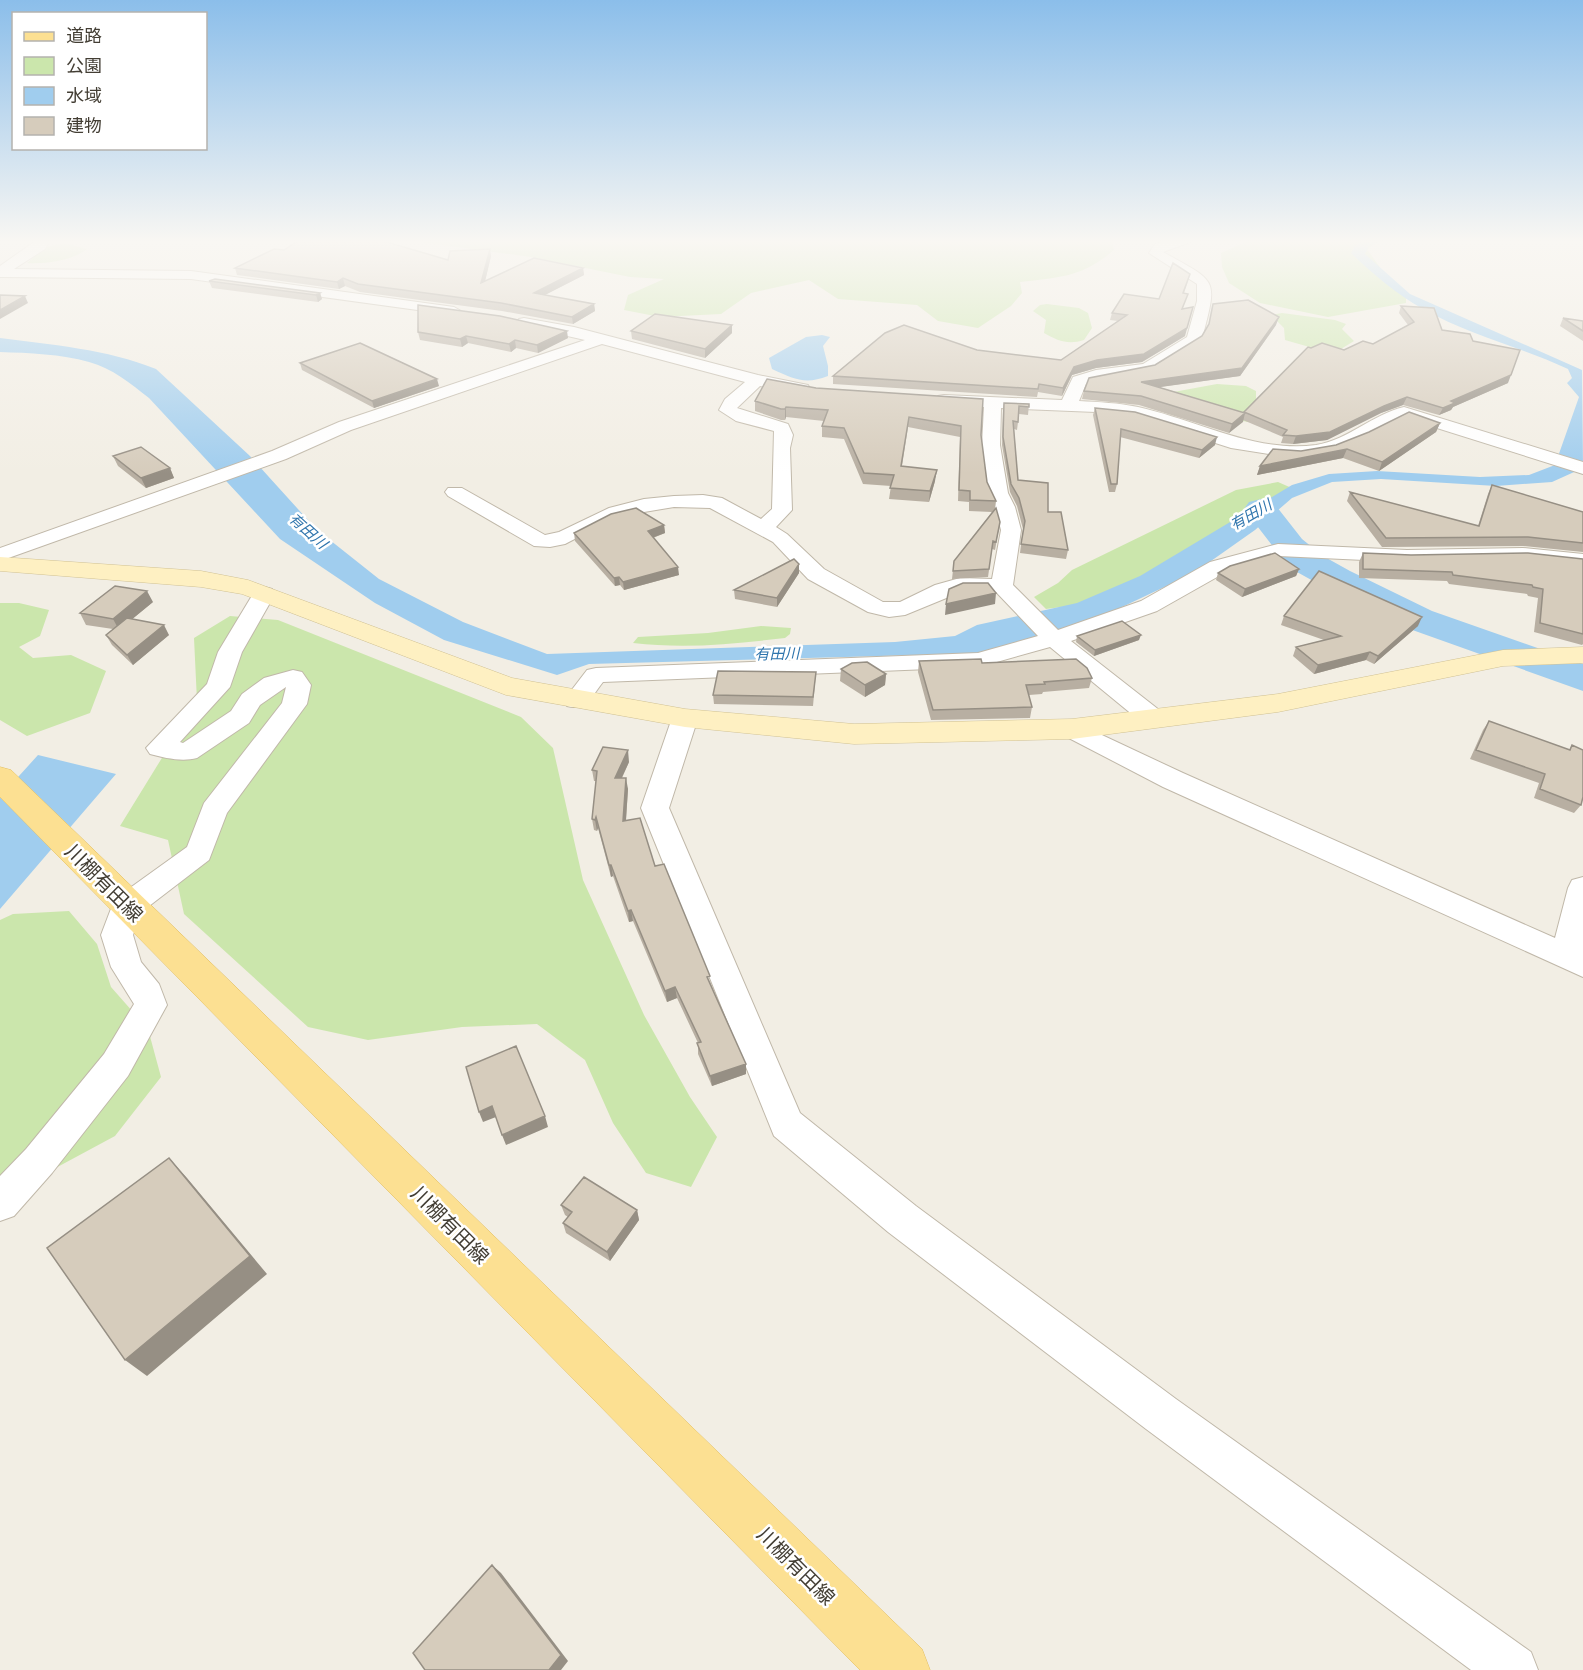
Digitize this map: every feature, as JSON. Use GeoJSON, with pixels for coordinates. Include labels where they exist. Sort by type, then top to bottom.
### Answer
{"type":"FeatureCollection","features":[{"type":"Feature","properties":{"kind":"main road","name":"川棚有田線"},"geometry":{"type":"LineString","coordinates":[[0,778],[901,1670]]}},
{"type":"Feature","properties":{"kind":"street"},"geometry":{"type":"LineString","coordinates":[[1068,407],[1079,381],[1096,375],[1147,368],[1194,339],[1200,318]]}},
{"type":"Feature","properties":{"kind":"street"},"geometry":{"type":"LineString","coordinates":[[512,319],[602,339],[757,380],[818,392]]}},
{"type":"Feature","properties":{"kind":"street"},"geometry":{"type":"LineString","coordinates":[[0,555],[279,455],[345,426],[602,339]]}},
{"type":"Feature","properties":{"kind":"street"},"geometry":{"type":"LineString","coordinates":[[757,380],[731,403],[728,410],[742,417],[782,428],[784,435],[781,448],[783,510],[764,528]]}},
{"type":"Feature","properties":{"kind":"street"},"geometry":{"type":"LineString","coordinates":[[927,399],[1096,407],[1136,412],[1237,444],[1295,452],[1320,450],[1339,444],[1404,412],[1583,468]]}},
{"type":"Feature","properties":{"kind":"street"},"geometry":{"type":"LineString","coordinates":[[993,403],[991,445],[999,493],[1011,530],[1002,586]]}},
{"type":"Feature","properties":{"kind":"street"},"geometry":{"type":"LineString","coordinates":[[455,492],[541,542],[555,542],[605,516],[637,507],[703,500],[715,502],[780,538],[816,574],[860,598],[889,610],[905,608],[960,585],[1002,586],[1053,639],[1154,719]]}},
{"type":"Feature","properties":{"kind":"street"},"geometry":{"type":"LineString","coordinates":[[576,700],[596,675],[979,660],[1053,639],[1149,606],[1218,567],[1278,550],[1407,556],[1523,554],[1583,560]]}},
{"type":"Feature","properties":{"kind":"street"},"geometry":{"type":"LineString","coordinates":[[0,564],[201,579],[248,588],[506,686],[685,718],[854,734],[1072,729],[1278,703],[1503,658],[1573,656]]}},
{"type":"Feature","properties":{"kind":"street"},"geometry":{"type":"LineString","coordinates":[[0,1203],[39,1161],[116,1065],[151,1005],[147,994],[127,967],[117,935],[118,897],[199,853],[214,810],[294,704],[300,685],[293,676],[273,683],[251,700],[240,717],[188,752],[159,748],[218,687],[230,652],[264,594]]}},
{"type":"Feature","properties":{"kind":"street"},"geometry":{"type":"LineString","coordinates":[[685,718],[655,808],[787,1124],[902,1219],[1152,1407],[1513,1670]]}},
{"type":"Feature","properties":{"kind":"street"},"geometry":{"type":"LineString","coordinates":[[1072,729],[1173,780],[1574,960],[1583,888]]}},
{"type":"Feature","properties":{"kind":"green space"},"geometry":{"type":"Polygon","coordinates":[[[934,318],[993,318],[978,328],[938,321],[934,318]]]}},
{"type":"Feature","properties":{"kind":"green space"},"geometry":{"type":"Polygon","coordinates":[[[1043,318],[1089,318],[1092,328],[1084,340],[1063,341],[1044,333],[1046,320],[1043,318]]]}},
{"type":"Feature","properties":{"kind":"green space"},"geometry":{"type":"Polygon","coordinates":[[[1274,318],[1335,320],[1346,324],[1342,329],[1354,341],[1341,349],[1313,348],[1285,340],[1284,328],[1274,318]]]}},
{"type":"Feature","properties":{"kind":"green space"},"geometry":{"type":"Polygon","coordinates":[[[1217,384],[1246,386],[1256,391],[1256,404],[1248,422],[1227,418],[1168,393],[1217,384]]]}},
{"type":"Feature","properties":{"kind":"green space"},"geometry":{"type":"Polygon","coordinates":[[[1278,482],[1294,489],[1168,568],[1084,604],[1046,609],[1034,597],[1058,583],[1072,570],[1236,490],[1278,482]]]}},
{"type":"Feature","properties":{"kind":"green space"},"geometry":{"type":"Polygon","coordinates":[[[0,603],[19,603],[49,610],[40,636],[19,647],[33,658],[71,655],[106,671],[90,713],[27,736],[0,720],[0,603]]]}},
{"type":"Feature","properties":{"kind":"green space"},"geometry":{"type":"Polygon","coordinates":[[[230,616],[278,620],[521,717],[553,748],[583,880],[644,1015],[690,1097],[717,1137],[691,1187],[646,1173],[613,1123],[585,1060],[537,1024],[462,1027],[368,1040],[308,1027],[184,914],[168,840],[120,826],[197,701],[194,638],[230,616]]]}},
{"type":"Feature","properties":{"kind":"green space"},"geometry":{"type":"Polygon","coordinates":[[[761,626],[791,628],[790,634],[785,638],[709,645],[672,646],[633,643],[638,637],[708,633],[761,626]]]}},
{"type":"Feature","properties":{"kind":"green space"},"geometry":{"type":"Polygon","coordinates":[[[69,911],[97,944],[111,987],[148,1029],[161,1077],[115,1136],[0,1196],[0,920],[13,914],[69,911]]]}},
{"type":"Feature","properties":{"kind":"water","name":"有田川"},"geometry":{"type":"Polygon","coordinates":[[[1441,318],[1464,318],[1582,370],[1583,468],[1552,482],[1496,486],[1381,479],[1332,482],[1292,498],[1255,530],[1194,573],[1084,625],[991,653],[589,664],[557,675],[444,640],[375,603],[280,539],[149,398],[113,372],[67,357],[0,352],[0,338],[99,352],[156,369],[250,456],[316,529],[379,579],[463,622],[547,654],[895,642],[955,636],[977,625],[1077,603],[1140,576],[1292,485],[1329,474],[1377,471],[1480,477],[1529,475],[1555,465],[1579,397],[1567,383],[1572,378],[1568,369],[1441,318]]]}},
{"type":"Feature","properties":{"kind":"water"},"geometry":{"type":"Polygon","coordinates":[[[822,335],[830,337],[823,346],[828,376],[813,380],[800,380],[772,369],[769,358],[806,337],[822,335]]]}},
{"type":"Feature","properties":{"kind":"water"},"geometry":{"type":"Polygon","coordinates":[[[38,755],[116,774],[0,909],[0,797],[38,755]]]}},
{"type":"Feature","properties":{"kind":"building"},"geometry":{"type":"Polygon","coordinates":[[[418,318],[509,318],[567,331],[537,345],[515,340],[509,344],[466,336],[460,339],[418,332],[418,318]]]}},
{"type":"Feature","properties":{"kind":"building"},"geometry":{"type":"Polygon","coordinates":[[[649,318],[683,318],[732,325],[705,349],[631,331],[649,318]]]}},
{"type":"Feature","properties":{"kind":"building"},"geometry":{"type":"Polygon","coordinates":[[[1123,318],[1190,318],[1187,328],[1144,354],[1097,360],[1074,367],[1063,388],[1039,384],[1038,389],[833,376],[885,333],[904,325],[977,350],[1061,360],[1123,318]]]}},
{"type":"Feature","properties":{"kind":"building"},"geometry":{"type":"Polygon","coordinates":[[[1210,318],[1278,318],[1242,368],[1141,382],[1245,413],[1232,424],[1141,396],[1084,391],[1089,378],[1155,365],[1202,336],[1210,318]]]}},
{"type":"Feature","properties":{"kind":"building"},"geometry":{"type":"Polygon","coordinates":[[[1411,318],[1438,318],[1442,330],[1470,334],[1473,341],[1520,350],[1511,375],[1451,401],[1455,403],[1443,408],[1407,397],[1330,432],[1296,436],[1283,435],[1287,430],[1244,412],[1308,347],[1322,343],[1344,350],[1363,341],[1373,344],[1414,322],[1411,318]]]}},
{"type":"Feature","properties":{"kind":"building"},"geometry":{"type":"Polygon","coordinates":[[[1563,318],[1583,321],[1583,331],[1563,318]]]}},
{"type":"Feature","properties":{"kind":"building"},"geometry":{"type":"Polygon","coordinates":[[[360,343],[437,379],[372,401],[300,363],[360,343]]]}},
{"type":"Feature","properties":{"kind":"building"},"geometry":{"type":"Polygon","coordinates":[[[767,379],[816,388],[983,399],[981,435],[987,482],[996,501],[970,500],[970,491],[959,490],[961,426],[909,417],[901,466],[937,470],[930,491],[890,488],[894,475],[864,473],[844,428],[822,426],[828,410],[786,407],[781,409],[755,401],[767,379]]]}},
{"type":"Feature","properties":{"kind":"building"},"geometry":{"type":"Polygon","coordinates":[[[1004,403],[1029,404],[1029,407],[1019,406],[1018,422],[1013,421],[1018,480],[1048,483],[1048,512],[1061,512],[1068,550],[1021,544],[1025,521],[1019,498],[1011,484],[1003,437],[1004,403]]]}},
{"type":"Feature","properties":{"kind":"building"},"geometry":{"type":"Polygon","coordinates":[[[1095,408],[1135,412],[1217,437],[1202,450],[1121,429],[1117,484],[1111,484],[1095,408]]]}},
{"type":"Feature","properties":{"kind":"building"},"geometry":{"type":"Polygon","coordinates":[[[1409,412],[1440,423],[1382,462],[1347,449],[1260,466],[1273,449],[1301,451],[1336,445],[1409,412]]]}},
{"type":"Feature","properties":{"kind":"building"},"geometry":{"type":"Polygon","coordinates":[[[141,447],[170,468],[141,478],[113,456],[141,447]]]}},
{"type":"Feature","properties":{"kind":"building"},"geometry":{"type":"Polygon","coordinates":[[[1492,485],[1583,512],[1583,543],[1528,537],[1386,538],[1350,492],[1479,526],[1492,485]]]}},
{"type":"Feature","properties":{"kind":"building"},"geometry":{"type":"Polygon","coordinates":[[[636,508],[664,525],[648,531],[678,567],[623,582],[619,577],[614,578],[574,533],[611,514],[636,508]]]}},
{"type":"Feature","properties":{"kind":"building"},"geometry":{"type":"Polygon","coordinates":[[[996,508],[1000,522],[996,542],[993,541],[989,569],[953,571],[954,561],[996,508]]]}},
{"type":"Feature","properties":{"kind":"building"},"geometry":{"type":"Polygon","coordinates":[[[1275,553],[1299,569],[1245,589],[1218,573],[1230,566],[1275,553]]]}},
{"type":"Feature","properties":{"kind":"building"},"geometry":{"type":"Polygon","coordinates":[[[1363,553],[1411,555],[1528,553],[1583,559],[1583,634],[1540,623],[1543,589],[1532,585],[1453,575],[1452,572],[1363,569],[1363,553]]]}},
{"type":"Feature","properties":{"kind":"building"},"geometry":{"type":"Polygon","coordinates":[[[794,559],[799,564],[777,598],[734,590],[794,559]]]}},
{"type":"Feature","properties":{"kind":"building"},"geometry":{"type":"Polygon","coordinates":[[[1319,571],[1422,617],[1378,656],[1370,652],[1318,665],[1296,647],[1341,636],[1284,616],[1319,571]]]}},
{"type":"Feature","properties":{"kind":"building"},"geometry":{"type":"Polygon","coordinates":[[[963,583],[988,583],[996,593],[946,604],[949,589],[963,583]]]}},
{"type":"Feature","properties":{"kind":"building"},"geometry":{"type":"Polygon","coordinates":[[[115,586],[147,591],[113,619],[80,613],[115,586]]]}},
{"type":"Feature","properties":{"kind":"building"},"geometry":{"type":"Polygon","coordinates":[[[127,618],[164,625],[127,655],[106,635],[127,618]]]}},
{"type":"Feature","properties":{"kind":"building"},"geometry":{"type":"Polygon","coordinates":[[[1122,621],[1141,635],[1095,650],[1077,636],[1122,621]]]}},
{"type":"Feature","properties":{"kind":"building"},"geometry":{"type":"Polygon","coordinates":[[[981,659],[982,663],[1076,659],[1087,668],[1092,678],[1026,685],[1032,707],[933,710],[919,661],[981,659]]]}},
{"type":"Feature","properties":{"kind":"building"},"geometry":{"type":"Polygon","coordinates":[[[867,662],[886,674],[865,685],[841,669],[852,663],[867,662]]]}},
{"type":"Feature","properties":{"kind":"building"},"geometry":{"type":"Polygon","coordinates":[[[718,671],[816,672],[813,697],[713,695],[718,671]]]}},
{"type":"Feature","properties":{"kind":"building"},"geometry":{"type":"Polygon","coordinates":[[[1489,721],[1570,750],[1572,745],[1583,750],[1581,805],[1540,789],[1545,774],[1476,750],[1489,721]]]}},
{"type":"Feature","properties":{"kind":"building"},"geometry":{"type":"Polygon","coordinates":[[[603,747],[628,750],[615,778],[626,778],[623,821],[640,818],[655,866],[664,864],[710,976],[707,977],[746,1064],[710,1076],[697,1043],[701,1042],[675,987],[665,991],[631,910],[628,911],[611,865],[609,865],[596,817],[595,820],[592,819],[597,771],[592,770],[603,747]]]}},
{"type":"Feature","properties":{"kind":"building"},"geometry":{"type":"Polygon","coordinates":[[[516,1046],[545,1116],[502,1135],[492,1106],[479,1112],[466,1067],[516,1046]]]}},
{"type":"Feature","properties":{"kind":"building"},"geometry":{"type":"Polygon","coordinates":[[[169,1158],[250,1256],[125,1360],[47,1248],[169,1158]]]}},
{"type":"Feature","properties":{"kind":"building"},"geometry":{"type":"Polygon","coordinates":[[[584,1177],[637,1210],[607,1252],[563,1223],[572,1212],[561,1205],[584,1177]]]}},
{"type":"Feature","properties":{"kind":"building"},"geometry":{"type":"Polygon","coordinates":[[[492,1565],[561,1655],[549,1670],[425,1670],[413,1653],[492,1565]]]}},
{"type":"Feature","properties":{"kind":"waterway"},"geometry":{"type":"LineString","coordinates":[[1261,509],[1290,546],[1310,564],[1337,579],[1418,619],[1583,678]]}}]}
